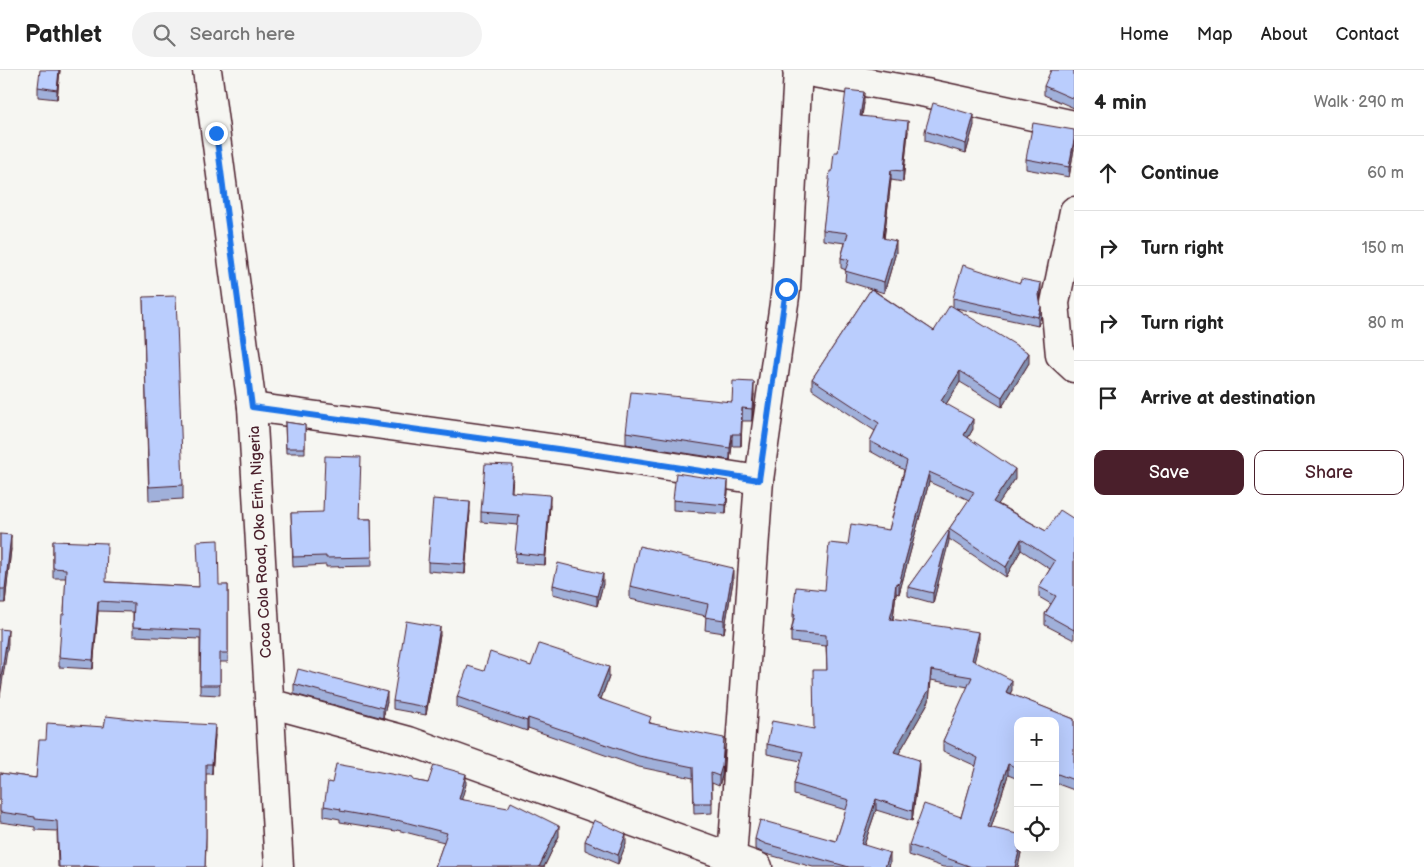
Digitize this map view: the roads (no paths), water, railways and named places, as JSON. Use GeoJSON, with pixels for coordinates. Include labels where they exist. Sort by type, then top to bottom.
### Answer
{"type":"FeatureCollection","features":[{"type":"Feature","properties":{"kind":"street","name":"Coca Cola Road, Oko Erin, Nigeria"},"geometry":{"type":"LineString","coordinates":[[207,70],[252,407],[279,867]]}},
{"type":"Feature","properties":{"kind":"street"},"geometry":{"type":"LineString","coordinates":[[731,863],[759,480],[786,289],[798,70],[926,93],[1074,125]]}},
{"type":"Feature","properties":{"kind":"street"},"geometry":{"type":"LineString","coordinates":[[1074,211],[1055,303],[1060,355],[1074,368]]}},
{"type":"Feature","properties":{"kind":"street"},"geometry":{"type":"LineString","coordinates":[[252,407],[572,451],[759,480]]}},
{"type":"Feature","properties":{"kind":"street"},"geometry":{"type":"LineString","coordinates":[[269,703],[410,741],[731,863],[758,867]]}}]}
